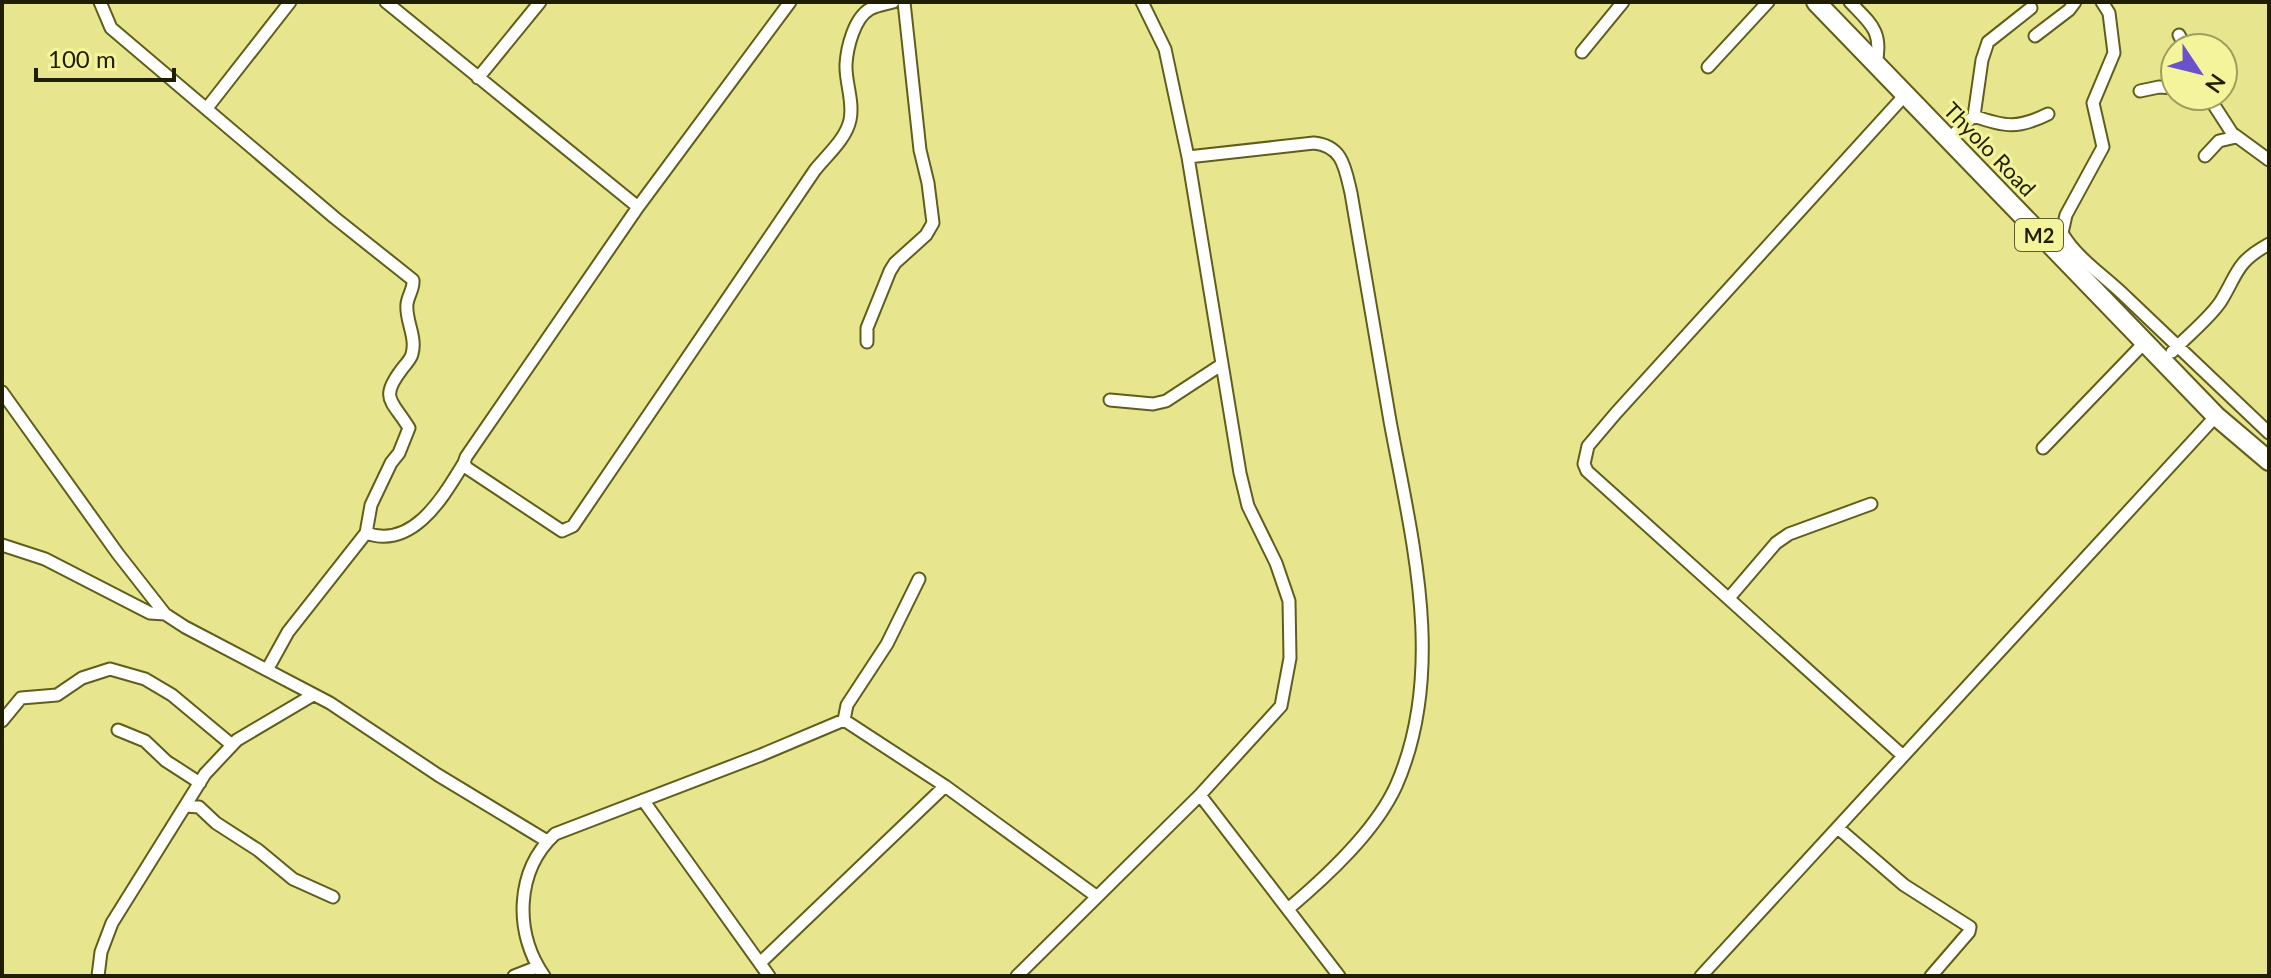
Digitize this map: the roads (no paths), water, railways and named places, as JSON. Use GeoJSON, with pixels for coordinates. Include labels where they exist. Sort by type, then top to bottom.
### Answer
{"type":"FeatureCollection","features":[{"type":"Feature","properties":{"kind":"highway","name":"Thyolo Road"},"geometry":{"type":"LineString","coordinates":[[1816,2],[1948,139],[2142,330],[2163,362],[2216,416],[2269,461]]}},
{"type":"Feature","properties":{"kind":"street"},"geometry":{"type":"LineString","coordinates":[[100,2],[111,28],[413,280],[407,303],[412,356],[390,384],[387,393],[388,400],[409,428],[371,505],[366,533],[288,632],[267,670]]}},
{"type":"Feature","properties":{"kind":"street"},"geometry":{"type":"LineString","coordinates":[[207,108],[290,2]]}},
{"type":"Feature","properties":{"kind":"street"},"geometry":{"type":"LineString","coordinates":[[386,2],[638,207]]}},
{"type":"Feature","properties":{"kind":"street"},"geometry":{"type":"LineString","coordinates":[[478,78],[540,2]]}},
{"type":"Feature","properties":{"kind":"street"},"geometry":{"type":"LineString","coordinates":[[366,533],[375,536],[401,535],[419,523],[446,492],[466,457],[638,207],[790,2]]}},
{"type":"Feature","properties":{"kind":"street"},"geometry":{"type":"LineString","coordinates":[[464,463],[552,527],[562,531],[573,526],[815,170],[844,135],[851,118],[846,65],[852,38],[868,9],[893,2]]}},
{"type":"Feature","properties":{"kind":"street"},"geometry":{"type":"LineString","coordinates":[[867,342],[867,328],[890,271],[926,235],[933,223],[920,150],[904,2]]}},
{"type":"Feature","properties":{"kind":"street"},"geometry":{"type":"LineString","coordinates":[[1017,976],[1278,713],[1286,690],[1290,658],[1289,601],[1280,573],[1248,506],[1221,365],[1188,157],[1165,49],[1142,2]]}},
{"type":"Feature","properties":{"kind":"street"},"geometry":{"type":"LineString","coordinates":[[1582,52],[1623,2]]}},
{"type":"Feature","properties":{"kind":"street"},"geometry":{"type":"LineString","coordinates":[[1708,67],[1768,2]]}},
{"type":"Feature","properties":{"kind":"street"},"geometry":{"type":"LineString","coordinates":[[1850,2],[1879,38],[1876,64]]}},
{"type":"Feature","properties":{"kind":"street"},"geometry":{"type":"LineString","coordinates":[[2035,36],[2075,2]]}},
{"type":"Feature","properties":{"kind":"street"},"geometry":{"type":"LineString","coordinates":[[2085,272],[2062,233],[2062,225],[2103,147],[2093,103],[2114,53],[2109,13],[2102,2]]}},
{"type":"Feature","properties":{"kind":"street"},"geometry":{"type":"LineString","coordinates":[[1948,139],[1974,116],[1982,60],[1988,42],[2031,8]]}},
{"type":"Feature","properties":{"kind":"street"},"geometry":{"type":"LineString","coordinates":[[2140,91],[2159,87]]}},
{"type":"Feature","properties":{"kind":"street"},"geometry":{"type":"LineString","coordinates":[[1902,755],[1587,471],[1584,457],[1588,446],[1616,413],[1905,95]]}},
{"type":"Feature","properties":{"kind":"street"},"geometry":{"type":"LineString","coordinates":[[2219,112],[2236,137],[2269,160]]}},
{"type":"Feature","properties":{"kind":"street"},"geometry":{"type":"LineString","coordinates":[[1974,116],[1996,124],[2018,126],[2048,114]]}},
{"type":"Feature","properties":{"kind":"street"},"geometry":{"type":"LineString","coordinates":[[2205,156],[2219,141],[2236,137]]}},
{"type":"Feature","properties":{"kind":"street"},"geometry":{"type":"LineString","coordinates":[[1188,157],[1314,143],[1330,147],[1343,158],[1423,621],[1424,653],[1417,712],[1410,746],[1396,786],[1344,857],[1288,909]]}},
{"type":"Feature","properties":{"kind":"street"},"geometry":{"type":"LineString","coordinates":[[2163,362],[2221,301],[2232,276],[2243,263],[2269,244]]}},
{"type":"Feature","properties":{"kind":"street"},"geometry":{"type":"LineString","coordinates":[[2043,448],[2142,330],[2177,347],[2269,433]]}},
{"type":"Feature","properties":{"kind":"street"},"geometry":{"type":"LineString","coordinates":[[1110,400],[1153,404],[1166,401],[1221,365]]}},
{"type":"Feature","properties":{"kind":"street"},"geometry":{"type":"LineString","coordinates":[[2,392],[165,614],[355,719],[438,775],[547,841]]}},
{"type":"Feature","properties":{"kind":"street"},"geometry":{"type":"LineString","coordinates":[[1701,976],[2216,416]]}},
{"type":"Feature","properties":{"kind":"street"},"geometry":{"type":"LineString","coordinates":[[1729,598],[1776,543],[1789,534],[1871,504]]}},
{"type":"Feature","properties":{"kind":"street"},"geometry":{"type":"LineString","coordinates":[[2,545],[45,559],[150,613],[165,614]]}},
{"type":"Feature","properties":{"kind":"street"},"geometry":{"type":"LineString","coordinates":[[844,720],[847,705],[887,644],[919,579]]}},
{"type":"Feature","properties":{"kind":"street"},"geometry":{"type":"LineString","coordinates":[[2,721],[21,698],[57,695],[82,678],[110,669],[145,679],[172,695],[232,745]]}},
{"type":"Feature","properties":{"kind":"street"},"geometry":{"type":"LineString","coordinates":[[98,976],[101,952],[112,923],[200,783],[232,745],[313,695]]}},
{"type":"Feature","properties":{"kind":"street"},"geometry":{"type":"LineString","coordinates":[[844,720],[945,786],[1096,896]]}},
{"type":"Feature","properties":{"kind":"street"},"geometry":{"type":"LineString","coordinates":[[514,976],[540,971],[521,916],[521,901],[533,867],[547,841],[555,834],[844,720]]}},
{"type":"Feature","properties":{"kind":"street"},"geometry":{"type":"LineString","coordinates":[[118,730],[145,741],[166,761],[200,783]]}},
{"type":"Feature","properties":{"kind":"street"},"geometry":{"type":"LineString","coordinates":[[760,963],[945,786]]}},
{"type":"Feature","properties":{"kind":"street"},"geometry":{"type":"LineString","coordinates":[[1200,795],[1339,976]]}},
{"type":"Feature","properties":{"kind":"street"},"geometry":{"type":"LineString","coordinates":[[643,800],[769,976]]}},
{"type":"Feature","properties":{"kind":"street"},"geometry":{"type":"LineString","coordinates":[[186,806],[199,807],[293,879],[333,897]]}},
{"type":"Feature","properties":{"kind":"street"},"geometry":{"type":"LineString","coordinates":[[1838,828],[1904,885],[1970,927],[1931,976]]}}]}
